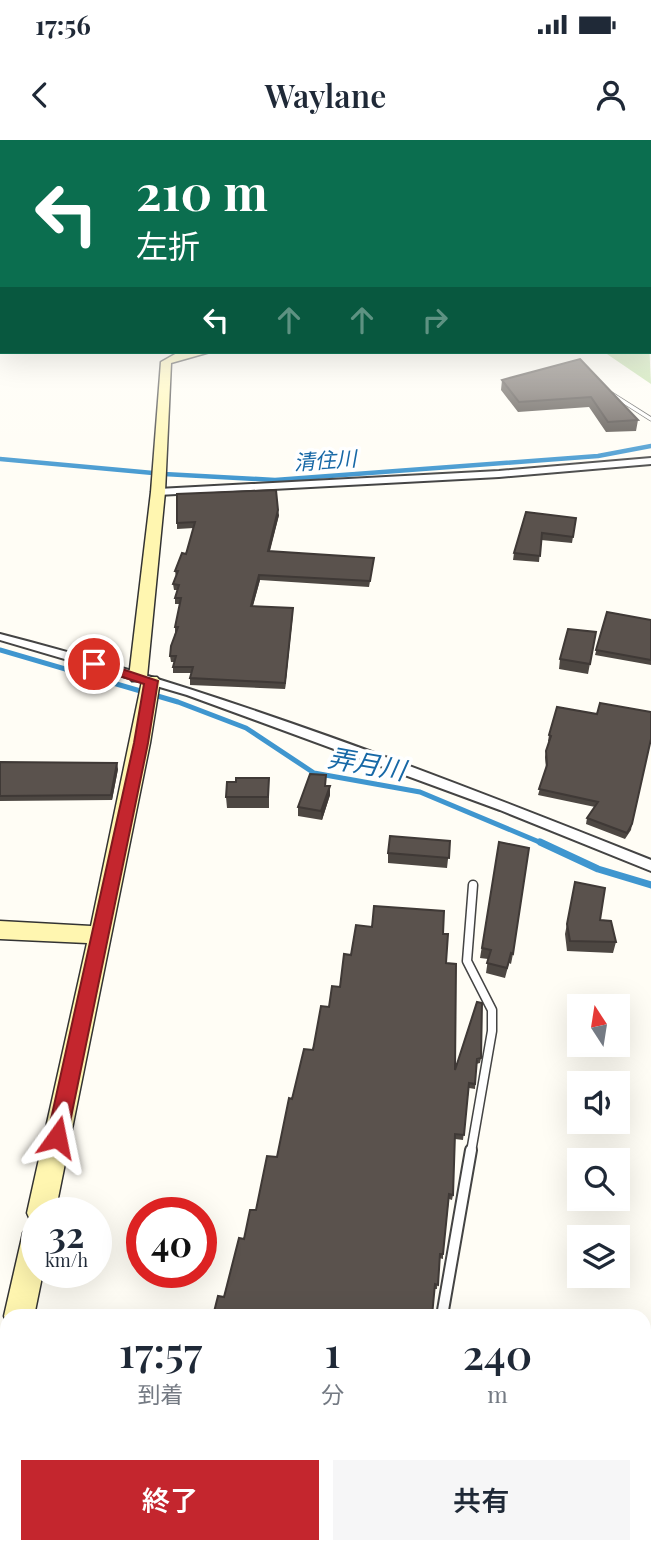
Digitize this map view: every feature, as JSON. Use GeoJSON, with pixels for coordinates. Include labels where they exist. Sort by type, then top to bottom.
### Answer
{"type":"FeatureCollection","features":[{"type":"Feature","properties":{"kind":"street"},"geometry":{"type":"LineString","coordinates":[[44,1197],[100,935],[145,679],[166,362],[177,356],[191,354]]}},
{"type":"Feature","properties":{"kind":"street"},"geometry":{"type":"LineString","coordinates":[[158,492],[499,474],[651,461]]}},
{"type":"Feature","properties":{"kind":"street"},"geometry":{"type":"LineString","coordinates":[[0,637],[191,692],[479,797],[651,866]]}},
{"type":"Feature","properties":{"kind":"street"},"geometry":{"type":"LineString","coordinates":[[0,930],[100,935]]}},
{"type":"Feature","properties":{"kind":"street"},"geometry":{"type":"LineString","coordinates":[[21,1309],[25,1288]]}},
{"type":"Feature","properties":{"kind":"lane"},"geometry":{"type":"LineString","coordinates":[[607,391],[651,419]]}},
{"type":"Feature","properties":{"kind":"lane"},"geometry":{"type":"LineString","coordinates":[[443,1309],[492,1031],[492,1010],[467,961],[473,886]]}},
{"type":"Feature","properties":{"kind":"green space"},"geometry":{"type":"Polygon","coordinates":[[[607,354],[650,354],[651,384],[607,354]]]}},
{"type":"Feature","properties":{"kind":"building"},"geometry":{"type":"Polygon","coordinates":[[[580,359],[638,420],[608,422],[591,397],[519,402],[502,380],[580,359]]]}},
{"type":"Feature","properties":{"kind":"building"},"geometry":{"type":"Polygon","coordinates":[[[276,490],[278,510],[268,551],[374,558],[370,581],[259,575],[251,606],[293,608],[285,683],[190,678],[193,667],[173,667],[176,656],[170,656],[178,627],[175,627],[181,598],[175,598],[179,585],[173,584],[178,571],[175,571],[182,553],[186,554],[195,522],[177,523],[177,494],[276,490]]]}},
{"type":"Feature","properties":{"kind":"building"},"geometry":{"type":"Polygon","coordinates":[[[526,512],[576,518],[573,537],[542,533],[540,556],[514,553],[526,512]]]}},
{"type":"Feature","properties":{"kind":"building"},"geometry":{"type":"Polygon","coordinates":[[[607,612],[651,620],[651,660],[596,650],[607,612]]]}},
{"type":"Feature","properties":{"kind":"building"},"geometry":{"type":"Polygon","coordinates":[[[568,629],[596,632],[590,664],[560,659],[568,629]]]}},
{"type":"Feature","properties":{"kind":"building"},"geometry":{"type":"Polygon","coordinates":[[[600,703],[651,712],[651,739],[632,824],[627,833],[587,818],[598,802],[539,789],[547,765],[546,751],[557,707],[597,714],[600,703]]]}},
{"type":"Feature","properties":{"kind":"building"},"geometry":{"type":"Polygon","coordinates":[[[0,762],[117,763],[111,795],[0,796],[0,762]]]}},
{"type":"Feature","properties":{"kind":"building"},"geometry":{"type":"Polygon","coordinates":[[[310,774],[326,775],[325,786],[330,786],[321,811],[298,807],[310,774]]]}},
{"type":"Feature","properties":{"kind":"building"},"geometry":{"type":"Polygon","coordinates":[[[236,778],[269,778],[268,797],[226,797],[227,782],[236,782],[236,778]]]}},
{"type":"Feature","properties":{"kind":"building"},"geometry":{"type":"Polygon","coordinates":[[[390,836],[450,841],[449,858],[388,853],[390,836]]]}},
{"type":"Feature","properties":{"kind":"building"},"geometry":{"type":"Polygon","coordinates":[[[499,842],[529,848],[513,954],[511,953],[507,968],[487,963],[491,950],[482,948],[499,842]]]}},
{"type":"Feature","properties":{"kind":"building"},"geometry":{"type":"Polygon","coordinates":[[[575,882],[605,888],[600,920],[611,921],[616,942],[570,941],[567,924],[575,882]]]}},
{"type":"Feature","properties":{"kind":"building"},"geometry":{"type":"Polygon","coordinates":[[[374,906],[444,911],[443,934],[448,934],[446,963],[456,964],[455,1070],[477,1002],[482,1003],[481,1058],[477,1059],[475,1084],[469,1083],[464,1135],[455,1134],[453,1195],[449,1194],[443,1254],[440,1254],[438,1285],[435,1284],[433,1309],[215,1309],[218,1296],[224,1297],[239,1238],[244,1239],[250,1210],[256,1210],[267,1156],[277,1157],[289,1098],[292,1099],[304,1049],[313,1050],[321,1006],[329,1007],[332,986],[340,987],[344,954],[351,955],[356,925],[372,927],[374,906]]]}},
{"type":"Feature","properties":{"kind":"waterway","name":"清住川"},"geometry":{"type":"LineString","coordinates":[[0,459],[164,474],[275,480],[598,456],[651,446]]}},
{"type":"Feature","properties":{"kind":"waterway","name":"弄月川"},"geometry":{"type":"LineString","coordinates":[[0,650],[178,702],[246,728],[314,773],[420,792],[544,844]]}},
{"type":"Feature","properties":{"kind":"waterway","name":"弄月川"},"geometry":{"type":"LineString","coordinates":[[540,842],[598,869],[651,885]]}},
{"type":"Feature","properties":{"kind":"route"},"geometry":{"type":"LineString","coordinates":[[57,1137],[141,743],[151,681],[94,664]]}}]}
